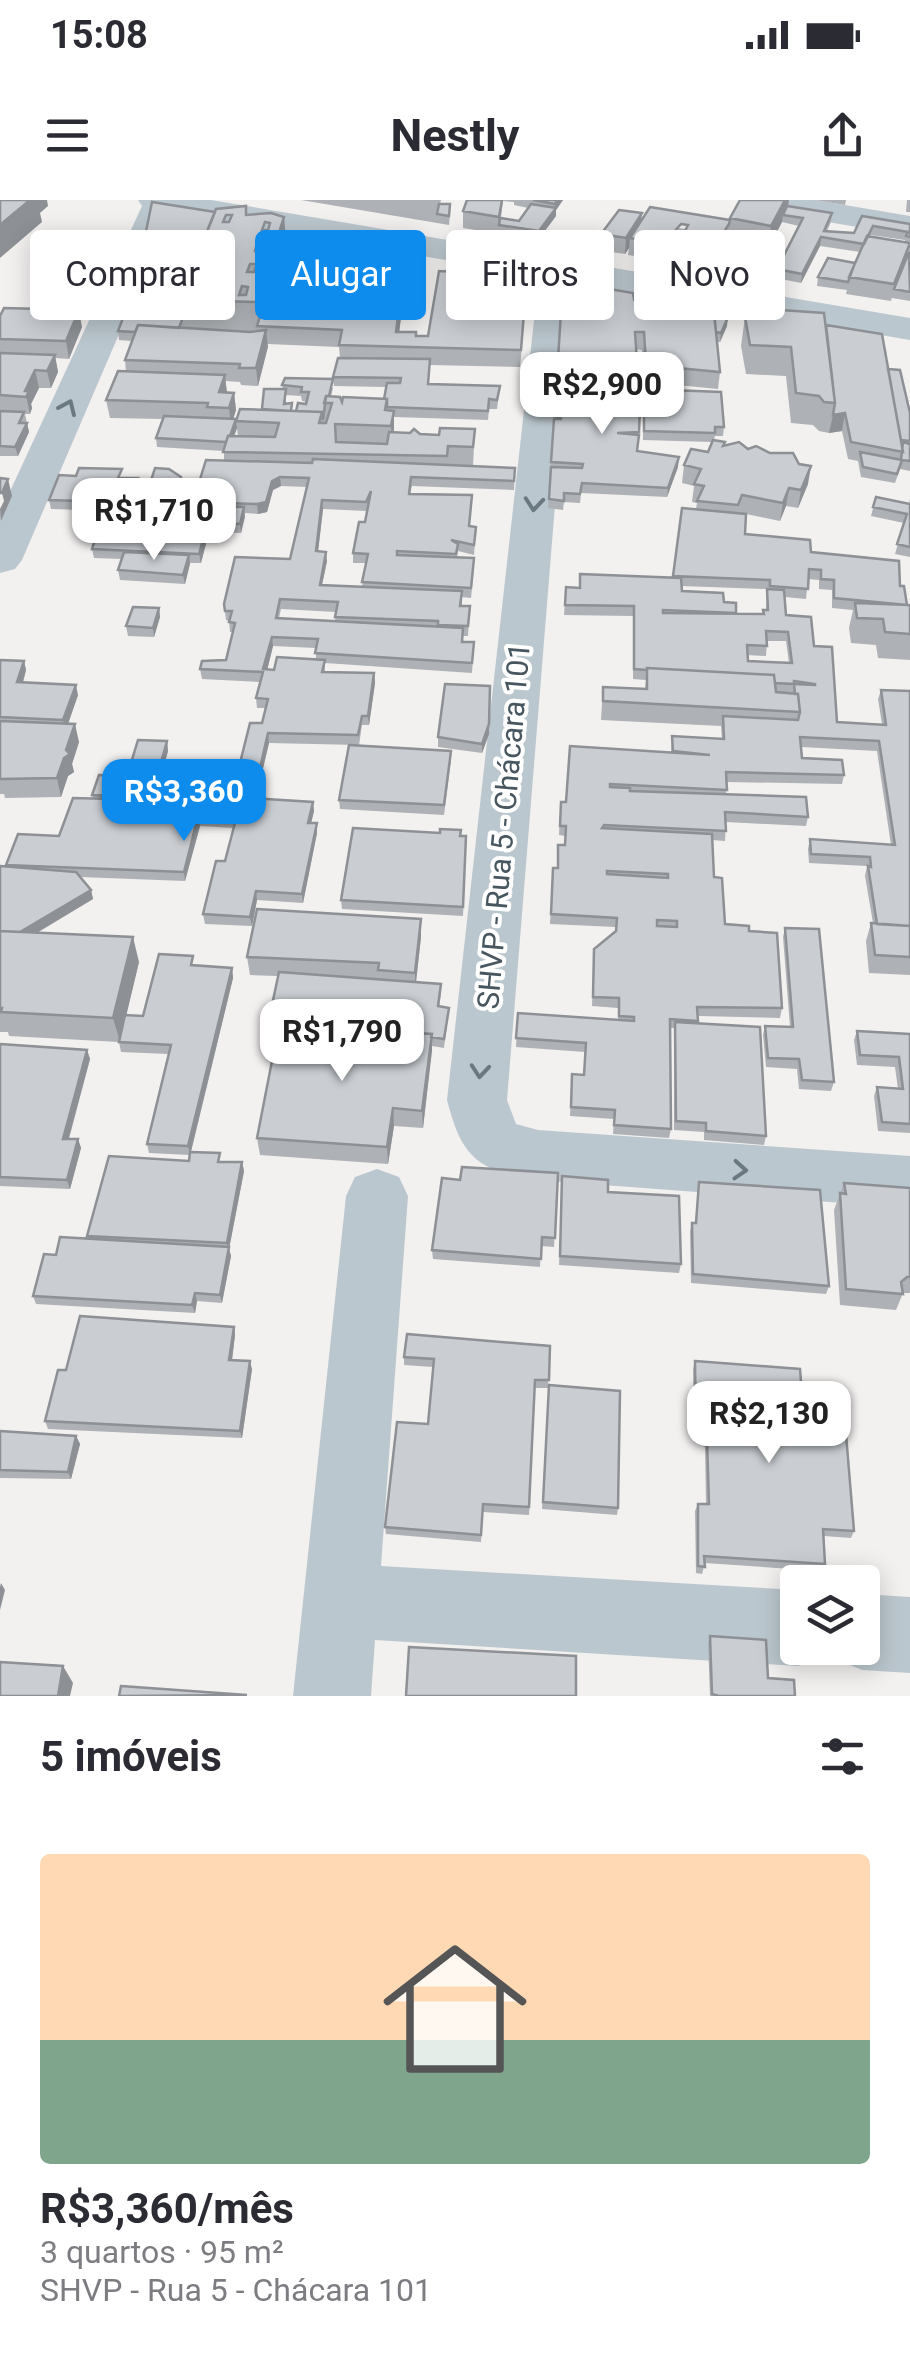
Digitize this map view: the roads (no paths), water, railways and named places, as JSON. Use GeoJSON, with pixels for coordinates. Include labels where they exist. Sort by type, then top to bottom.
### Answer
{"type":"FeatureCollection","features":[{"type":"Feature","properties":{"kind":"street"},"geometry":{"type":"LineString","coordinates":[[0,560],[157,200],[277,210],[446,244]]}},
{"type":"Feature","properties":{"kind":"street"},"geometry":{"type":"LineString","coordinates":[[757,200],[910,226]]}},
{"type":"Feature","properties":{"kind":"street"},"geometry":{"type":"LineString","coordinates":[[614,277],[910,329]]}},
{"type":"Feature","properties":{"kind":"street","name":"SHVP - Rua 5 - Chácara 101"},"geometry":{"type":"LineString","coordinates":[[552,320],[478,1100],[485,1132],[496,1145],[538,1156],[910,1182]]}},
{"type":"Feature","properties":{"kind":"street"},"geometry":{"type":"LineString","coordinates":[[332,1696],[377,1196]]}},
{"type":"Feature","properties":{"kind":"street"},"geometry":{"type":"LineString","coordinates":[[343,1601],[780,1627]]}},
{"type":"Feature","properties":{"kind":"street"},"geometry":{"type":"LineString","coordinates":[[880,1633],[910,1635]]}}]}
